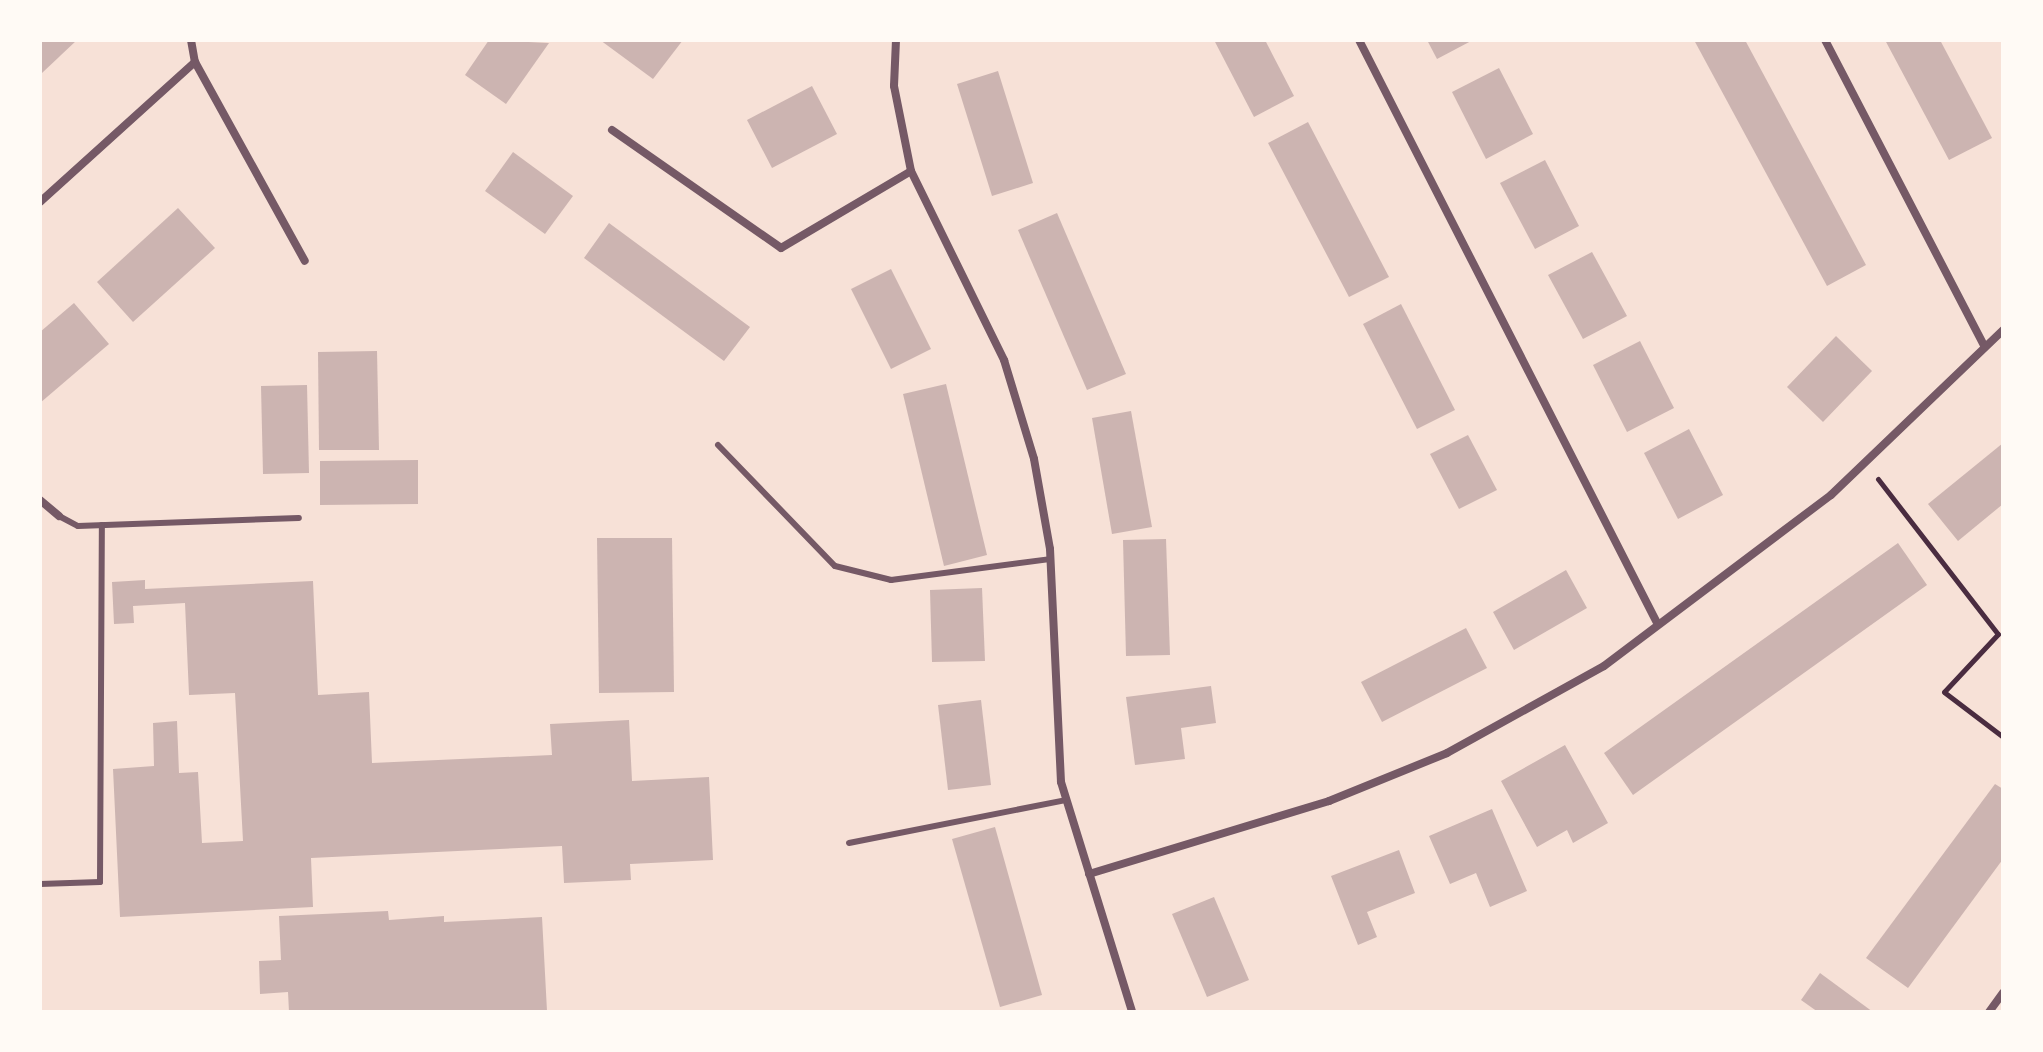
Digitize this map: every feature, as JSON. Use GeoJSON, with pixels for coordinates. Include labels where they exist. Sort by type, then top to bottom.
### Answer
{"type":"FeatureCollection","features":[{"type":"Feature","properties":{"kind":"street"},"geometry":{"type":"LineString","coordinates":[[191,40],[195,62],[305,261]]}},
{"type":"Feature","properties":{"kind":"street"},"geometry":{"type":"LineString","coordinates":[[896,40],[894,86],[911,171],[1004,360],[1034,459],[1050,559],[1053,679],[1067,800],[1132,1012]]}},
{"type":"Feature","properties":{"kind":"street"},"geometry":{"type":"LineString","coordinates":[[1359,40],[1656,621]]}},
{"type":"Feature","properties":{"kind":"street"},"geometry":{"type":"LineString","coordinates":[[1825,40],[1984,345]]}},
{"type":"Feature","properties":{"kind":"street"},"geometry":{"type":"LineString","coordinates":[[40,202],[195,62]]}},
{"type":"Feature","properties":{"kind":"street"},"geometry":{"type":"LineString","coordinates":[[612,130],[781,248],[911,171]]}},
{"type":"Feature","properties":{"kind":"street"},"geometry":{"type":"LineString","coordinates":[[1089,874],[1329,801],[1447,753],[1604,666],[1656,621],[1744,564],[1865,462],[2003,330]]}},
{"type":"Feature","properties":{"kind":"street"},"geometry":{"type":"LineString","coordinates":[[40,500],[59,516]]}},
{"type":"Feature","properties":{"kind":"street"},"geometry":{"type":"LineString","coordinates":[[1989,1012],[2003,993]]}},
{"type":"Feature","properties":{"kind":"lane"},"geometry":{"type":"LineString","coordinates":[[718,445],[835,566],[891,580],[1050,559]]}},
{"type":"Feature","properties":{"kind":"lane"},"geometry":{"type":"LineString","coordinates":[[59,516],[78,526],[299,518]]}},
{"type":"Feature","properties":{"kind":"lane"},"geometry":{"type":"LineString","coordinates":[[40,884],[100,882],[102,525]]}},
{"type":"Feature","properties":{"kind":"lane"},"geometry":{"type":"LineString","coordinates":[[849,843],[1067,800]]}},
{"type":"Feature","properties":{"kind":"path"},"geometry":{"type":"LineString","coordinates":[[1865,462],[1998,634],[1944,692],[2003,737]]}},
{"type":"Feature","properties":{"kind":"building"},"geometry":{"type":"Polygon","coordinates":[[[40,40],[77,40],[42,73],[40,40]]]}},
{"type":"Feature","properties":{"kind":"building"},"geometry":{"type":"Polygon","coordinates":[[[489,40],[549,43],[506,104],[465,75],[489,40]]]}},
{"type":"Feature","properties":{"kind":"building"},"geometry":{"type":"Polygon","coordinates":[[[600,40],[683,40],[653,79],[600,40]]]}},
{"type":"Feature","properties":{"kind":"building"},"geometry":{"type":"Polygon","coordinates":[[[1214,40],[1265,40],[1294,96],[1254,117],[1214,40]]]}},
{"type":"Feature","properties":{"kind":"building"},"geometry":{"type":"Polygon","coordinates":[[[1427,40],[1473,40],[1437,59],[1427,40]]]}},
{"type":"Feature","properties":{"kind":"building"},"geometry":{"type":"Polygon","coordinates":[[[1694,40],[1745,40],[1866,265],[1827,286],[1694,40]]]}},
{"type":"Feature","properties":{"kind":"building"},"geometry":{"type":"Polygon","coordinates":[[[1885,40],[1940,40],[1992,138],[1949,160],[1885,40]]]}},
{"type":"Feature","properties":{"kind":"building"},"geometry":{"type":"Polygon","coordinates":[[[1499,68],[1533,134],[1486,159],[1452,92],[1499,68]]]}},
{"type":"Feature","properties":{"kind":"building"},"geometry":{"type":"Polygon","coordinates":[[[998,71],[1033,183],[992,196],[957,84],[998,71]]]}},
{"type":"Feature","properties":{"kind":"building"},"geometry":{"type":"Polygon","coordinates":[[[812,86],[837,134],[772,168],[747,120],[812,86]]]}},
{"type":"Feature","properties":{"kind":"building"},"geometry":{"type":"Polygon","coordinates":[[[1308,122],[1389,277],[1349,297],[1268,143],[1308,122]]]}},
{"type":"Feature","properties":{"kind":"building"},"geometry":{"type":"Polygon","coordinates":[[[513,152],[573,196],[545,234],[485,191],[513,152]]]}},
{"type":"Feature","properties":{"kind":"building"},"geometry":{"type":"Polygon","coordinates":[[[1545,160],[1579,226],[1535,249],[1500,183],[1545,160]]]}},
{"type":"Feature","properties":{"kind":"building"},"geometry":{"type":"Polygon","coordinates":[[[178,208],[215,248],[133,322],[97,282],[178,208]]]}},
{"type":"Feature","properties":{"kind":"building"},"geometry":{"type":"Polygon","coordinates":[[[1057,213],[1126,374],[1087,390],[1018,230],[1057,213]]]}},
{"type":"Feature","properties":{"kind":"building"},"geometry":{"type":"Polygon","coordinates":[[[609,223],[750,327],[724,361],[584,258],[609,223]]]}},
{"type":"Feature","properties":{"kind":"building"},"geometry":{"type":"Polygon","coordinates":[[[1592,252],[1627,316],[1583,339],[1548,275],[1592,252]]]}},
{"type":"Feature","properties":{"kind":"building"},"geometry":{"type":"Polygon","coordinates":[[[891,269],[931,349],[891,369],[851,289],[891,269]]]}},
{"type":"Feature","properties":{"kind":"building"},"geometry":{"type":"Polygon","coordinates":[[[74,303],[109,344],[40,403],[40,332],[74,303]]]}},
{"type":"Feature","properties":{"kind":"building"},"geometry":{"type":"Polygon","coordinates":[[[1401,304],[1455,410],[1417,429],[1363,324],[1401,304]]]}},
{"type":"Feature","properties":{"kind":"building"},"geometry":{"type":"Polygon","coordinates":[[[1836,336],[1872,371],[1823,422],[1787,387],[1836,336]]]}},
{"type":"Feature","properties":{"kind":"building"},"geometry":{"type":"Polygon","coordinates":[[[1640,341],[1674,408],[1627,432],[1593,365],[1640,341]]]}},
{"type":"Feature","properties":{"kind":"building"},"geometry":{"type":"Polygon","coordinates":[[[377,351],[379,450],[319,450],[318,352],[377,351]]]}},
{"type":"Feature","properties":{"kind":"building"},"geometry":{"type":"Polygon","coordinates":[[[946,384],[987,555],[944,566],[903,394],[946,384]]]}},
{"type":"Feature","properties":{"kind":"building"},"geometry":{"type":"Polygon","coordinates":[[[307,385],[309,473],[263,474],[261,386],[307,385]]]}},
{"type":"Feature","properties":{"kind":"building"},"geometry":{"type":"Polygon","coordinates":[[[1131,411],[1152,527],[1112,534],[1092,418],[1131,411]]]}},
{"type":"Feature","properties":{"kind":"building"},"geometry":{"type":"Polygon","coordinates":[[[1689,429],[1723,495],[1678,519],[1644,453],[1689,429]]]}},
{"type":"Feature","properties":{"kind":"building"},"geometry":{"type":"Polygon","coordinates":[[[1468,435],[1497,490],[1459,509],[1430,454],[1468,435]]]}},
{"type":"Feature","properties":{"kind":"building"},"geometry":{"type":"Polygon","coordinates":[[[2003,443],[2003,504],[1958,541],[1928,504],[2003,443]]]}},
{"type":"Feature","properties":{"kind":"building"},"geometry":{"type":"Polygon","coordinates":[[[418,460],[418,504],[320,505],[320,461],[418,460]]]}},
{"type":"Feature","properties":{"kind":"building"},"geometry":{"type":"Polygon","coordinates":[[[597,538],[672,538],[674,692],[599,693],[597,538]]]}},
{"type":"Feature","properties":{"kind":"building"},"geometry":{"type":"Polygon","coordinates":[[[1166,539],[1170,655],[1126,656],[1123,540],[1166,539]]]}},
{"type":"Feature","properties":{"kind":"building"},"geometry":{"type":"Polygon","coordinates":[[[1898,543],[1927,585],[1633,795],[1604,753],[1898,543]]]}},
{"type":"Feature","properties":{"kind":"building"},"geometry":{"type":"Polygon","coordinates":[[[1566,570],[1587,608],[1514,650],[1493,612],[1566,570]]]}},
{"type":"Feature","properties":{"kind":"building"},"geometry":{"type":"Polygon","coordinates":[[[145,580],[145,589],[313,581],[318,695],[369,692],[372,763],[552,755],[550,724],[629,720],[632,781],[709,777],[713,860],[630,864],[631,880],[564,883],[562,846],[311,858],[313,907],[120,917],[113,769],[154,766],[153,723],[177,721],[179,773],[198,772],[202,843],[243,841],[235,693],[189,695],[185,603],[133,606],[134,623],[114,624],[112,582],[145,580]]]}},
{"type":"Feature","properties":{"kind":"building"},"geometry":{"type":"Polygon","coordinates":[[[982,588],[985,661],[932,662],[930,590],[982,588]]]}},
{"type":"Feature","properties":{"kind":"building"},"geometry":{"type":"Polygon","coordinates":[[[1466,628],[1487,668],[1382,722],[1361,682],[1466,628]]]}},
{"type":"Feature","properties":{"kind":"building"},"geometry":{"type":"Polygon","coordinates":[[[1211,686],[1216,723],[1181,728],[1185,759],[1135,765],[1126,697],[1211,686]]]}},
{"type":"Feature","properties":{"kind":"building"},"geometry":{"type":"Polygon","coordinates":[[[981,700],[991,785],[948,790],[938,705],[981,700]]]}},
{"type":"Feature","properties":{"kind":"building"},"geometry":{"type":"Polygon","coordinates":[[[1565,745],[1608,823],[1573,843],[1567,830],[1537,847],[1501,781],[1565,745]]]}},
{"type":"Feature","properties":{"kind":"building"},"geometry":{"type":"Polygon","coordinates":[[[1995,784],[2003,789],[2003,859],[1908,988],[1866,958],[1995,784]]]}},
{"type":"Feature","properties":{"kind":"building"},"geometry":{"type":"Polygon","coordinates":[[[1492,809],[1527,891],[1490,907],[1476,873],[1450,884],[1429,836],[1492,809]]]}},
{"type":"Feature","properties":{"kind":"building"},"geometry":{"type":"Polygon","coordinates":[[[995,827],[1042,995],[1000,1007],[952,839],[995,827]]]}},
{"type":"Feature","properties":{"kind":"building"},"geometry":{"type":"Polygon","coordinates":[[[1399,850],[1415,893],[1367,912],[1377,937],[1358,945],[1331,876],[1399,850]]]}},
{"type":"Feature","properties":{"kind":"building"},"geometry":{"type":"Polygon","coordinates":[[[1214,897],[1249,980],[1207,997],[1172,914],[1214,897]]]}},
{"type":"Feature","properties":{"kind":"building"},"geometry":{"type":"Polygon","coordinates":[[[388,911],[389,920],[444,916],[444,922],[542,917],[547,1011],[289,1012],[288,992],[260,994],[259,961],[281,960],[279,916],[388,911]]]}},
{"type":"Feature","properties":{"kind":"building"},"geometry":{"type":"Polygon","coordinates":[[[1820,973],[1873,1012],[1818,1012],[1801,1000],[1820,973]]]}}]}
